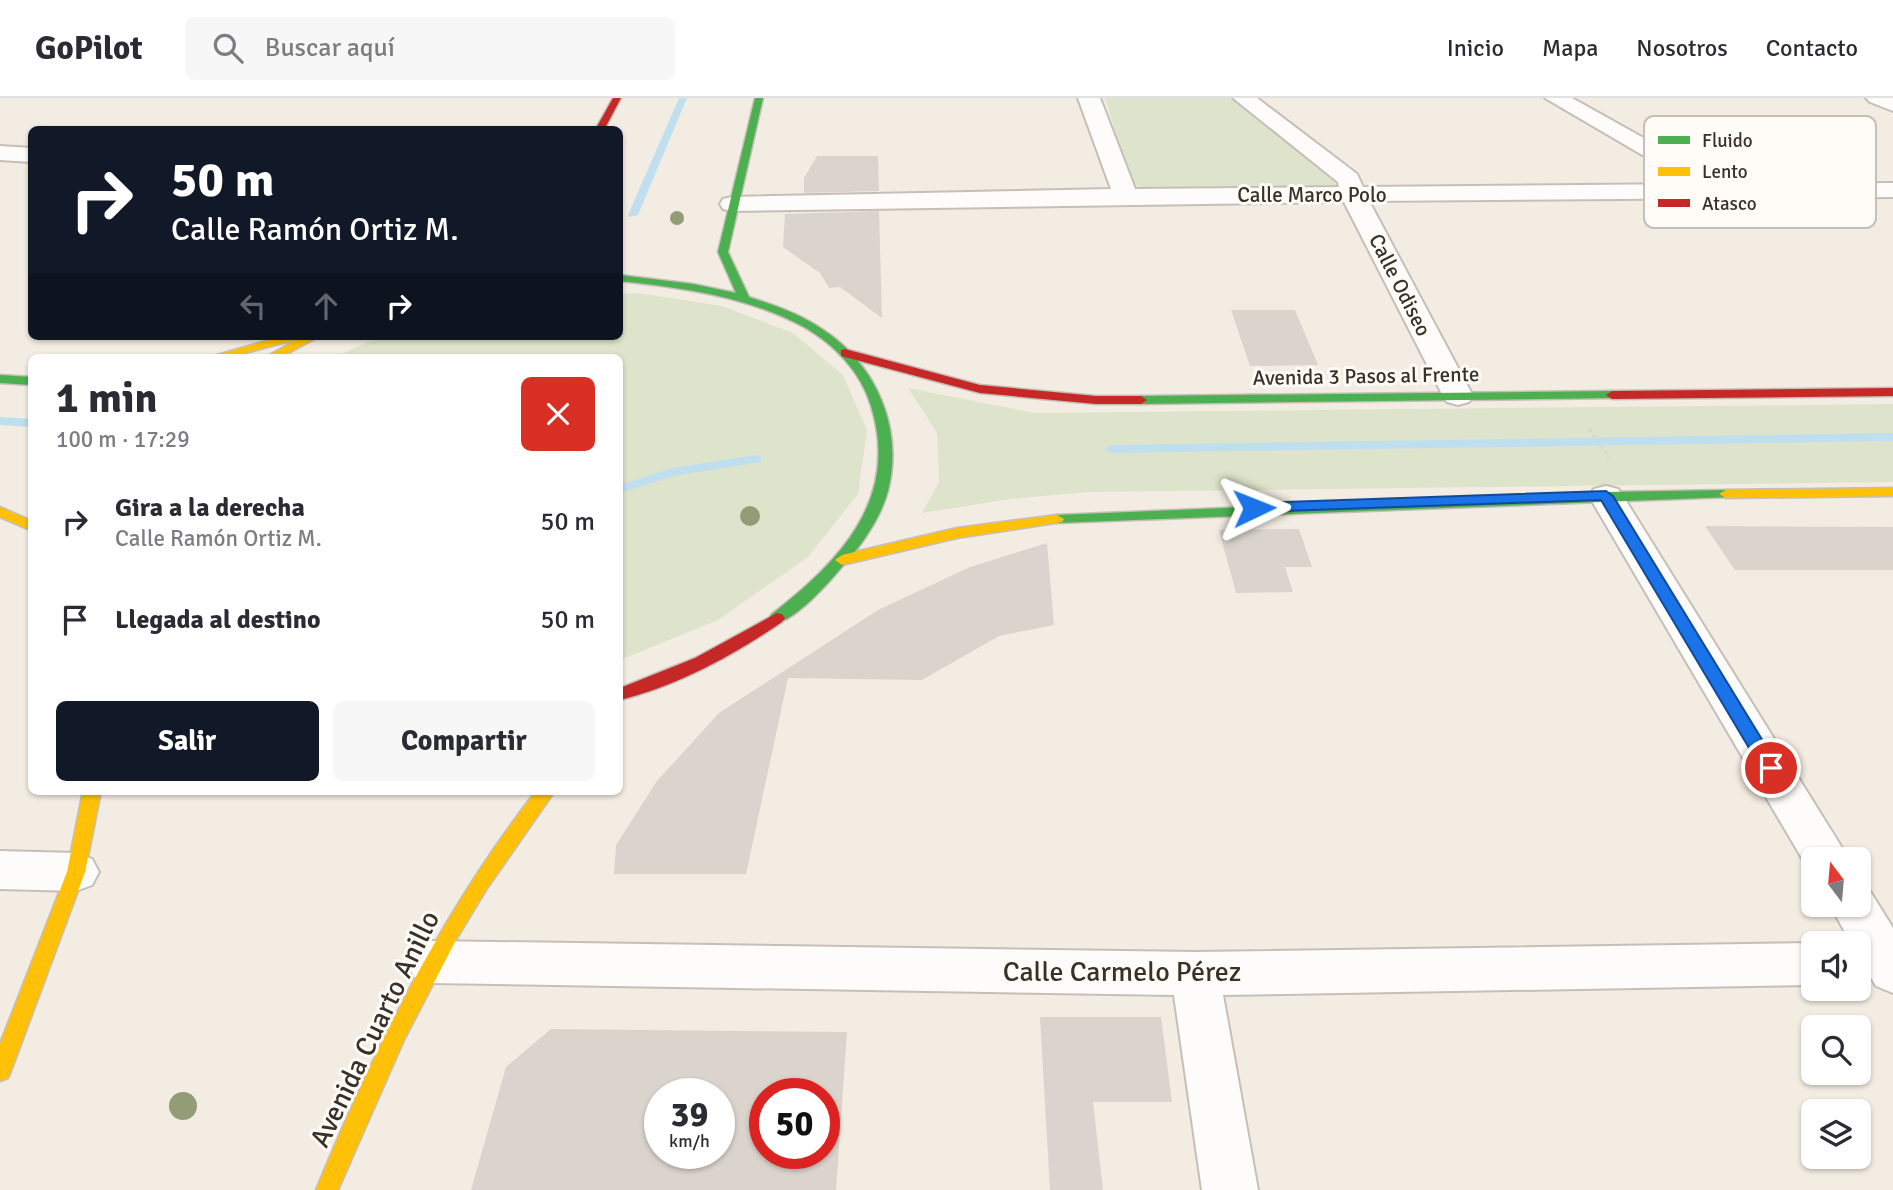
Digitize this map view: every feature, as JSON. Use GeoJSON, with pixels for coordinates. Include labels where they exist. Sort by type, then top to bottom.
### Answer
{"type":"FeatureCollection","features":[{"type":"Feature","properties":{"kind":"main road"},"geometry":{"type":"LineString","coordinates":[[601,126],[617,98]]}},
{"type":"Feature","properties":{"kind":"main road"},"geometry":{"type":"LineString","coordinates":[[744,298],[723,252],[732,204],[759,98]]}},
{"type":"Feature","properties":{"kind":"main road"},"geometry":{"type":"LineString","coordinates":[[623,278],[695,286],[744,298],[800,321],[845,353],[876,395],[887,424],[889,445],[883,489],[873,512],[842,560],[790,608],[757,631],[720,653],[627,692]]}},
{"type":"Feature","properties":{"kind":"main road"},"geometry":{"type":"LineString","coordinates":[[228,354],[282,340]]}},
{"type":"Feature","properties":{"kind":"main road"},"geometry":{"type":"LineString","coordinates":[[278,354],[306,340]]}},
{"type":"Feature","properties":{"kind":"main road","name":"Avenida 3 Pasos al Frente"},"geometry":{"type":"LineString","coordinates":[[845,353],[980,389],[1096,400],[1893,392]]}},
{"type":"Feature","properties":{"kind":"main road"},"geometry":{"type":"LineString","coordinates":[[0,379],[28,381]]}},
{"type":"Feature","properties":{"kind":"main road"},"geometry":{"type":"LineString","coordinates":[[842,560],[957,533],[1076,516],[1610,481],[1893,492]]}},
{"type":"Feature","properties":{"kind":"main road"},"geometry":{"type":"LineString","coordinates":[[0,511],[28,525]]}},
{"type":"Feature","properties":{"kind":"main road"},"geometry":{"type":"LineString","coordinates":[[0,1071],[76,872],[91,795]]}},
{"type":"Feature","properties":{"kind":"main road","name":"Avenida Cuarto Anillo"},"geometry":{"type":"LineString","coordinates":[[327,1190],[431,962],[510,833],[543,795]]}},
{"type":"Feature","properties":{"kind":"street"},"geometry":{"type":"LineString","coordinates":[[1089,98],[1126,196]]}},
{"type":"Feature","properties":{"kind":"street","name":"Calle Odiseo"},"geometry":{"type":"LineString","coordinates":[[1244,98],[1349,179],[1353,195],[1458,396]]}},
{"type":"Feature","properties":{"kind":"street"},"geometry":{"type":"LineString","coordinates":[[1556,98],[1644,148]]}},
{"type":"Feature","properties":{"kind":"street"},"geometry":{"type":"LineString","coordinates":[[1877,98],[1893,105]]}},
{"type":"Feature","properties":{"kind":"street"},"geometry":{"type":"LineString","coordinates":[[0,153],[28,155]]}},
{"type":"Feature","properties":{"kind":"street","name":"Calle Marco Polo"},"geometry":{"type":"LineString","coordinates":[[732,204],[1126,196],[1644,193]]}},
{"type":"Feature","properties":{"kind":"street"},"geometry":{"type":"LineString","coordinates":[[1610,481],[1819,847]]}},
{"type":"Feature","properties":{"kind":"street"},"geometry":{"type":"LineString","coordinates":[[0,870],[76,872]]}},
{"type":"Feature","properties":{"kind":"street"},"geometry":{"type":"LineString","coordinates":[[1859,917],[1883,965]]}},
{"type":"Feature","properties":{"kind":"street","name":"Calle Carmelo Pérez"},"geometry":{"type":"LineString","coordinates":[[431,962],[1195,974],[1801,964]]}},
{"type":"Feature","properties":{"kind":"street"},"geometry":{"type":"LineString","coordinates":[[1195,974],[1230,1190]]}},
{"type":"Feature","properties":{"kind":"path"},"geometry":{"type":"LineString","coordinates":[[1588,428],[1610,481]]}},
{"type":"Feature","properties":{"kind":"green space"},"geometry":{"type":"Polygon","coordinates":[[[1105,98],[1237,98],[1339,184],[1325,188],[1142,190],[1130,180],[1105,98]]]}},
{"type":"Feature","properties":{"kind":"green space"},"geometry":{"type":"Polygon","coordinates":[[[638,293],[722,306],[793,333],[843,375],[867,430],[858,494],[808,557],[718,620],[623,659],[623,354],[342,354],[372,340],[623,340],[623,294],[638,293]]]}},
{"type":"Feature","properties":{"kind":"green space"},"geometry":{"type":"Polygon","coordinates":[[[908,388],[1035,413],[1893,404],[1893,482],[1089,492],[1010,499],[922,513],[939,482],[937,433],[908,388]]]}},
{"type":"Feature","properties":{"kind":"building"},"geometry":{"type":"Polygon","coordinates":[[[817,156],[878,156],[879,191],[804,193],[804,178],[817,156]]]}},
{"type":"Feature","properties":{"kind":"building"},"geometry":{"type":"Polygon","coordinates":[[[879,211],[882,318],[840,287],[829,288],[820,273],[783,247],[785,214],[879,211]]]}},
{"type":"Feature","properties":{"kind":"building"},"geometry":{"type":"Polygon","coordinates":[[[1231,310],[1295,310],[1318,365],[1250,366],[1231,310]]]}},
{"type":"Feature","properties":{"kind":"building"},"geometry":{"type":"Polygon","coordinates":[[[1705,526],[1893,527],[1893,570],[1735,570],[1705,526]]]}},
{"type":"Feature","properties":{"kind":"building"},"geometry":{"type":"Polygon","coordinates":[[[1299,529],[1312,567],[1285,567],[1293,592],[1236,593],[1219,530],[1299,529]]]}},
{"type":"Feature","properties":{"kind":"building"},"geometry":{"type":"Polygon","coordinates":[[[1047,543],[1054,625],[999,636],[922,680],[788,678],[746,874],[614,874],[616,845],[657,781],[719,713],[878,610],[970,567],[1047,543]]]}},
{"type":"Feature","properties":{"kind":"building"},"geometry":{"type":"Polygon","coordinates":[[[1040,1017],[1161,1017],[1172,1102],[1093,1102],[1103,1190],[1050,1190],[1040,1017]]]}},
{"type":"Feature","properties":{"kind":"building"},"geometry":{"type":"Polygon","coordinates":[[[551,1029],[847,1032],[840,1133],[840,1078],[749,1078],[749,1169],[837,1169],[836,1190],[471,1190],[506,1067],[551,1029]]]}},
{"type":"Feature","properties":{"kind":"waterway"},"geometry":{"type":"LineString","coordinates":[[633,215],[683,98]]}},
{"type":"Feature","properties":{"kind":"waterway"},"geometry":{"type":"LineString","coordinates":[[0,421],[28,423]]}},
{"type":"Feature","properties":{"kind":"waterway"},"geometry":{"type":"LineString","coordinates":[[1111,449],[1893,437]]}},
{"type":"Feature","properties":{"kind":"waterway"},"geometry":{"type":"LineString","coordinates":[[623,488],[672,472],[756,459]]}},
{"type":"Feature","properties":{"kind":"traffic: fast"},"geometry":{"type":"LineString","coordinates":[[744,298],[723,252],[759,98]]}},
{"type":"Feature","properties":{"kind":"traffic: fast"},"geometry":{"type":"LineString","coordinates":[[623,278],[718,292],[765,305],[788,315],[820,332],[839,347],[862,374],[874,395],[885,429],[887,461],[880,492],[868,522],[850,549],[828,574],[777,618]]}},
{"type":"Feature","properties":{"kind":"traffic: fast"},"geometry":{"type":"LineString","coordinates":[[0,379],[28,381]]}},
{"type":"Feature","properties":{"kind":"traffic: fast"},"geometry":{"type":"LineString","coordinates":[[1141,400],[1612,395]]}},
{"type":"Feature","properties":{"kind":"traffic: fast"},"geometry":{"type":"LineString","coordinates":[[1057,519],[1606,496],[1726,494]]}},
{"type":"Feature","properties":{"kind":"traffic: slow"},"geometry":{"type":"LineString","coordinates":[[228,354],[282,340]]}},
{"type":"Feature","properties":{"kind":"traffic: slow"},"geometry":{"type":"LineString","coordinates":[[278,354],[306,340]]}},
{"type":"Feature","properties":{"kind":"traffic: slow"},"geometry":{"type":"LineString","coordinates":[[1726,494],[1893,492]]}},
{"type":"Feature","properties":{"kind":"traffic: slow"},"geometry":{"type":"LineString","coordinates":[[0,511],[28,525]]}},
{"type":"Feature","properties":{"kind":"traffic: slow"},"geometry":{"type":"LineString","coordinates":[[842,560],[957,533],[1057,519]]}},
{"type":"Feature","properties":{"kind":"traffic: slow"},"geometry":{"type":"LineString","coordinates":[[0,1071],[76,872],[91,795]]}},
{"type":"Feature","properties":{"kind":"traffic: slow"},"geometry":{"type":"LineString","coordinates":[[327,1190],[373,1085],[423,982],[479,884],[543,795]]}},
{"type":"Feature","properties":{"kind":"traffic: jam"},"geometry":{"type":"LineString","coordinates":[[601,126],[617,98]]}},
{"type":"Feature","properties":{"kind":"traffic: jam"},"geometry":{"type":"LineString","coordinates":[[845,353],[980,389],[1096,400],[1141,400]]}},
{"type":"Feature","properties":{"kind":"traffic: jam"},"geometry":{"type":"LineString","coordinates":[[1612,395],[1893,392]]}},
{"type":"Feature","properties":{"kind":"traffic: jam"},"geometry":{"type":"LineString","coordinates":[[623,693],[701,662],[740,642],[777,618]]}},
{"type":"Feature","properties":{"kind":"route"},"geometry":{"type":"LineString","coordinates":[[1254,508],[1606,496],[1771,768]]}}]}
